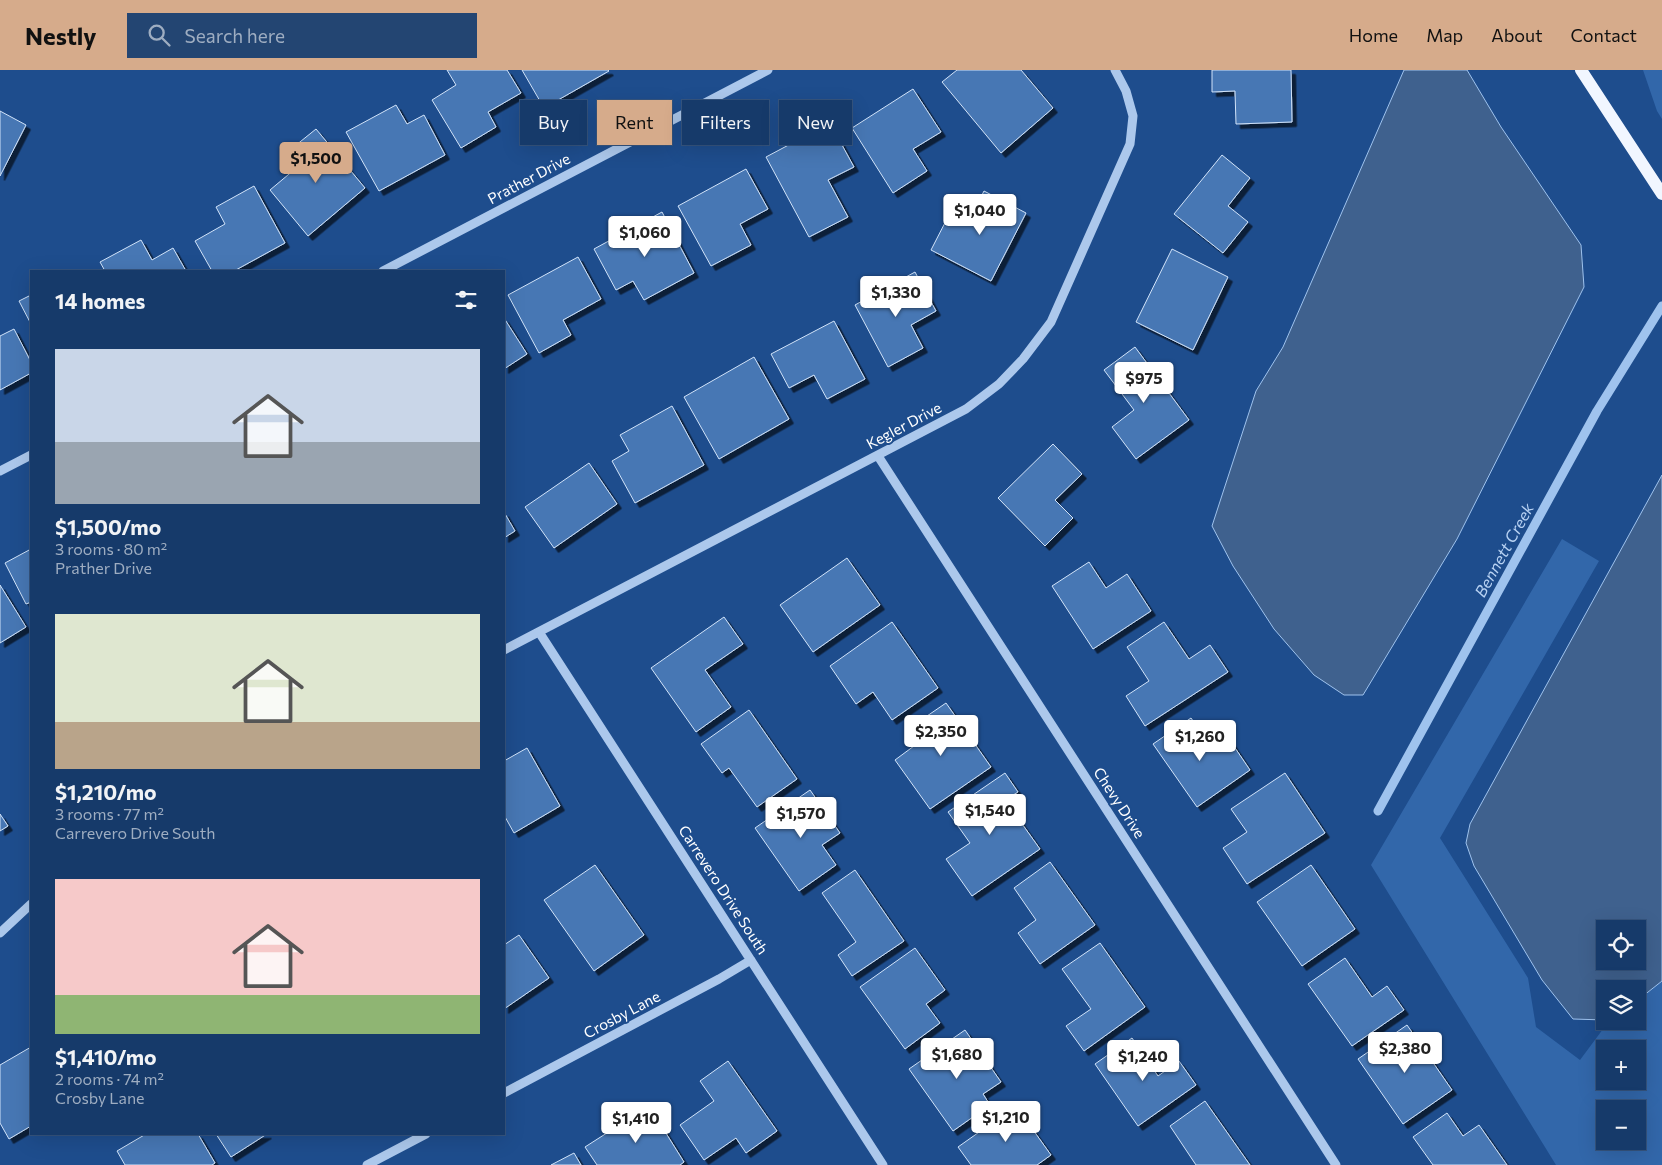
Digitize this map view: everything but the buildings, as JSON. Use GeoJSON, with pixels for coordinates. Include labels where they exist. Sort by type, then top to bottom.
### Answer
{"type":"FeatureCollection","features":[{"type":"Feature","properties":{"kind":"main road"},"geometry":{"type":"LineString","coordinates":[[1581,70],[1662,194]]}},
{"type":"Feature","properties":{"kind":"street","name":"Prather Drive"},"geometry":{"type":"LineString","coordinates":[[385,270],[768,70]]}},
{"type":"Feature","properties":{"kind":"street","name":"Kegler Drive"},"geometry":{"type":"LineString","coordinates":[[505,649],[966,409],[999,384],[1023,359],[1051,322],[1130,144],[1133,116],[1126,91],[1115,70]]}},
{"type":"Feature","properties":{"kind":"street"},"geometry":{"type":"LineString","coordinates":[[0,472],[30,456]]}},
{"type":"Feature","properties":{"kind":"street","name":"Chevy Drive"},"geometry":{"type":"LineString","coordinates":[[878,456],[1336,1165]]}},
{"type":"Feature","properties":{"kind":"street","name":"Carrevero Drive South"},"geometry":{"type":"LineString","coordinates":[[539,632],[883,1165]]}},
{"type":"Feature","properties":{"kind":"street"},"geometry":{"type":"LineString","coordinates":[[0,933],[30,905]]}},
{"type":"Feature","properties":{"kind":"street","name":"Crosby Lane"},"geometry":{"type":"LineString","coordinates":[[505,1092],[752,960]]}},
{"type":"Feature","properties":{"kind":"street"},"geometry":{"type":"LineString","coordinates":[[367,1165],[424,1135]]}},
{"type":"Feature","properties":{"kind":"shaded area"},"geometry":{"type":"Polygon","coordinates":[[[1404,70],[1467,70],[1501,127],[1581,245],[1584,287],[1457,539],[1363,695],[1344,695],[1314,675],[1274,629],[1233,566],[1212,526],[1256,391],[1283,347],[1404,70]]]}},
{"type":"Feature","properties":{"kind":"shaded area"},"geometry":{"type":"Polygon","coordinates":[[[1643,70],[1662,70],[1662,119],[1657,111],[1643,70]]]}},
{"type":"Feature","properties":{"kind":"shaded area"},"geometry":{"type":"Polygon","coordinates":[[[1662,475],[1662,981],[1646,994],[1646,980],[1596,980],[1596,1020],[1573,1019],[1542,980],[1474,866],[1466,843],[1470,824],[1662,475]]]}},
{"type":"Feature","properties":{"kind":"shaded area"},"geometry":{"type":"Polygon","coordinates":[[[1562,539],[1599,561],[1440,838],[1528,978],[1536,1027],[1580,1060],[1602,1030],[1646,1030],[1646,994],[1662,981],[1662,1165],[1556,1165],[1371,865],[1562,539]]]}},
{"type":"Feature","properties":{"kind":"waterway","name":"Bennett Creek"},"geometry":{"type":"LineString","coordinates":[[1378,811],[1597,411],[1662,306]]}}]}
